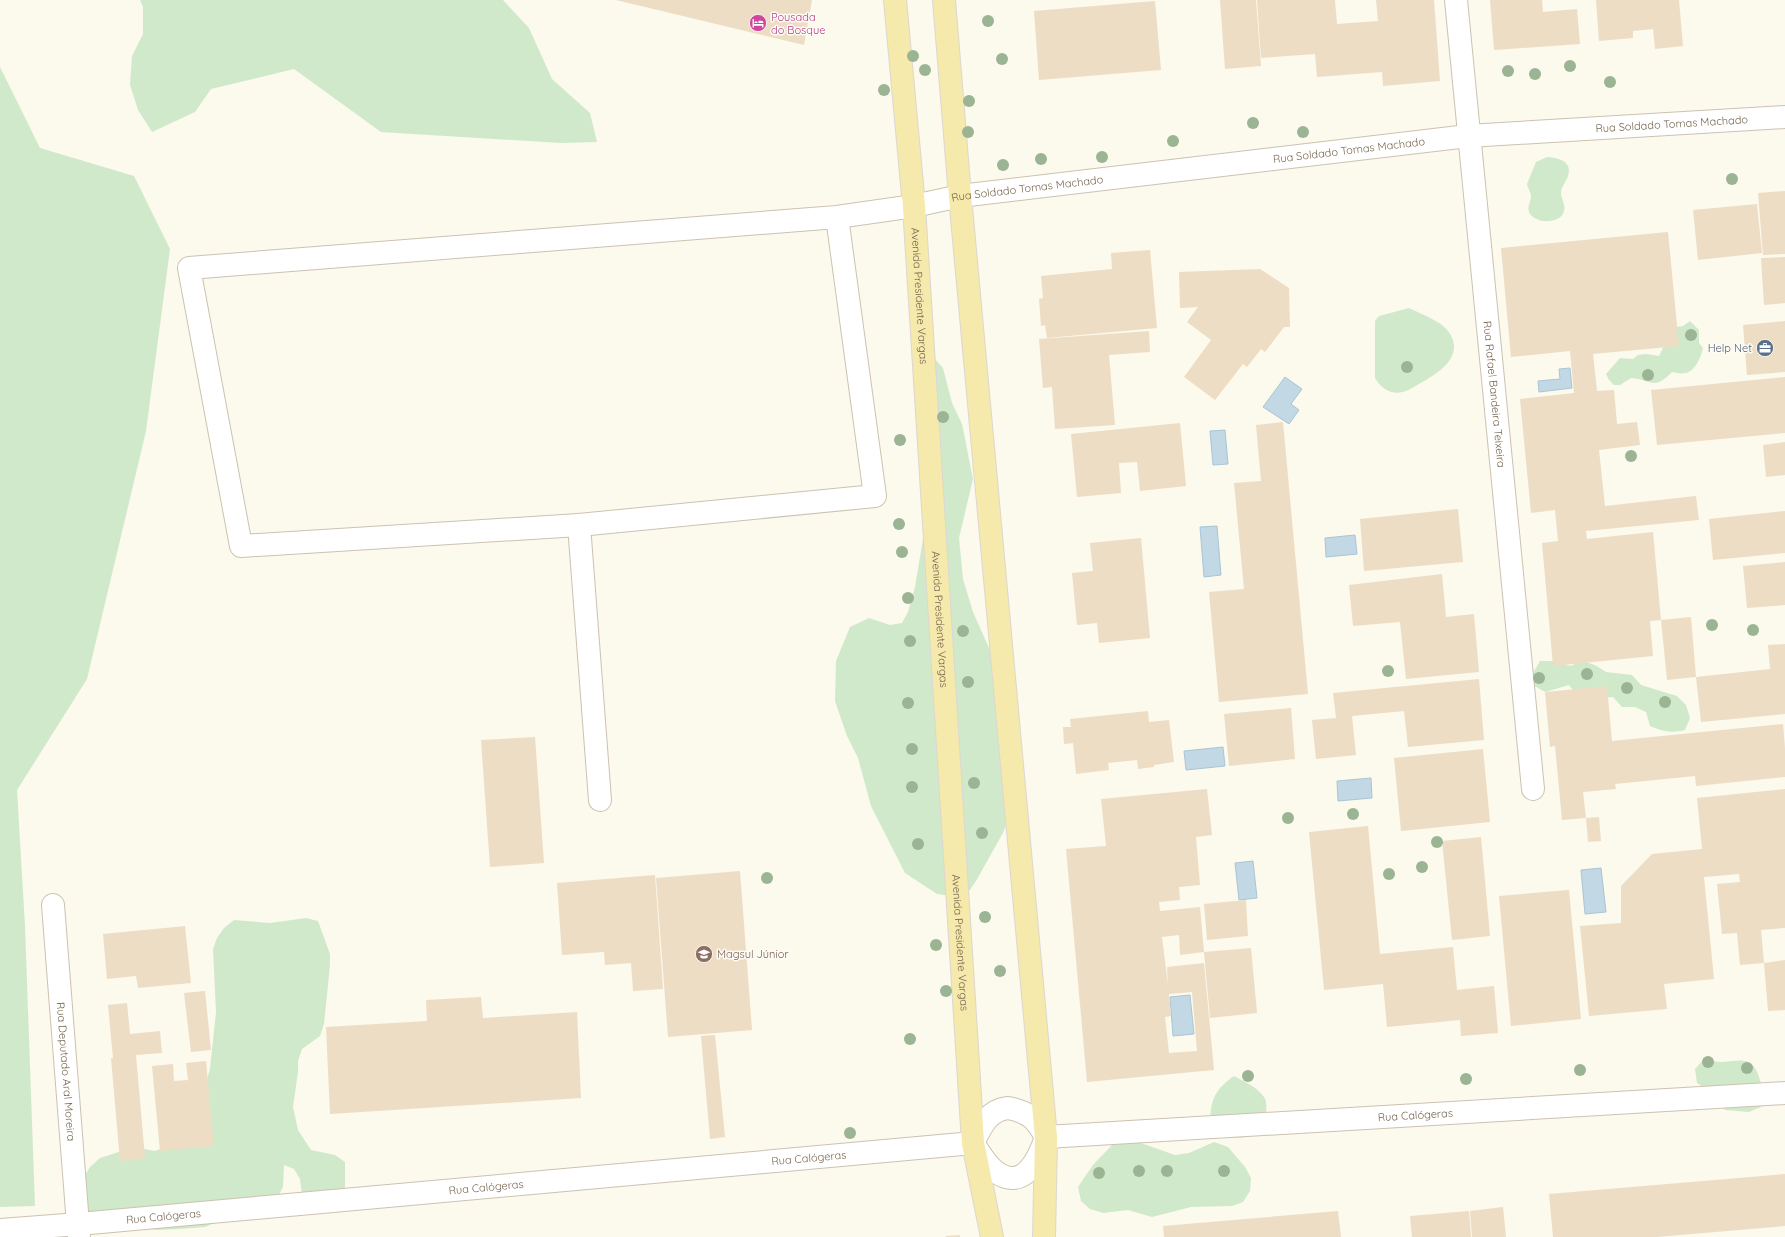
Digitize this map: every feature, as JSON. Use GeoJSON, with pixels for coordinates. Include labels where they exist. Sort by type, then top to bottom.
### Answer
{"type":"FeatureCollection","features":[{"type":"Feature","properties":{"kind":"main road","name":"Avenida Presidente Vargas"},"geometry":{"type":"LineString","coordinates":[[895,0],[914,206],[973,1143],[992,1237]]}},
{"type":"Feature","properties":{"kind":"main road"},"geometry":{"type":"LineString","coordinates":[[944,0],[960,196],[1046,1137],[1044,1237]]}},
{"type":"Feature","properties":{"kind":"street","name":"Rua Rafael Bandeira Teixeira"},"geometry":{"type":"LineString","coordinates":[[1456,0],[1468,136],[1533,789]]}},
{"type":"Feature","properties":{"kind":"street","name":"Rua Soldado Tomas Machado"},"geometry":{"type":"LineString","coordinates":[[579,525],[241,546],[189,268],[837,217],[914,206],[960,196],[1468,136],[1785,117]]}},
{"type":"Feature","properties":{"kind":"street"},"geometry":{"type":"LineString","coordinates":[[600,800],[579,525],[874,496],[837,217]]}},
{"type":"Feature","properties":{"kind":"street","name":"Rua Deputado Aral Moreira"},"geometry":{"type":"LineString","coordinates":[[53,906],[79,1231]]}},
{"type":"Feature","properties":{"kind":"street","name":"Rua Calógeras"},"geometry":{"type":"LineString","coordinates":[[1046,1137],[1785,1093]]}},
{"type":"Feature","properties":{"kind":"street"},"geometry":{"type":"LineString","coordinates":[[1008,1108],[1024,1112],[1033,1118],[1046,1137],[1036,1162],[1020,1176],[1012,1178],[1004,1177],[996,1172],[985,1162],[973,1143],[984,1121],[992,1113],[1008,1108]]}},
{"type":"Feature","properties":{"kind":"street","name":"Rua Calógeras"},"geometry":{"type":"LineString","coordinates":[[0,1230],[79,1231],[973,1143]]}},
{"type":"Feature","properties":{"kind":"green space"},"geometry":{"type":"Polygon","coordinates":[[[140,0],[503,0],[529,28],[552,79],[590,113],[597,142],[561,143],[381,132],[294,69],[211,89],[195,112],[152,132],[138,110],[130,85],[132,56],[143,34],[143,7],[140,0]]]}},
{"type":"Feature","properties":{"kind":"green space"},"geometry":{"type":"Polygon","coordinates":[[[0,67],[40,148],[134,176],[170,249],[146,431],[87,679],[17,790],[25,926],[35,1206],[0,1207],[0,67]]]}},
{"type":"Feature","properties":{"kind":"green space"},"geometry":{"type":"Polygon","coordinates":[[[1547,157],[1564,161],[1569,171],[1561,191],[1564,206],[1562,215],[1554,220],[1543,221],[1533,217],[1529,212],[1531,193],[1527,184],[1536,162],[1547,157]]]}},
{"type":"Feature","properties":{"kind":"green space"},"geometry":{"type":"Polygon","coordinates":[[[1409,308],[1445,327],[1453,340],[1454,348],[1452,356],[1447,363],[1434,375],[1415,387],[1406,391],[1394,393],[1385,389],[1375,378],[1375,321],[1379,316],[1409,308]]]}},
{"type":"Feature","properties":{"kind":"green space"},"geometry":{"type":"Polygon","coordinates":[[[1690,321],[1699,330],[1699,343],[1703,348],[1699,360],[1692,370],[1683,373],[1672,372],[1666,378],[1656,383],[1631,378],[1620,385],[1614,385],[1609,380],[1606,374],[1620,358],[1633,359],[1638,355],[1646,354],[1659,356],[1664,344],[1676,327],[1683,326],[1690,321]]]}},
{"type":"Feature","properties":{"kind":"green space"},"geometry":{"type":"Polygon","coordinates":[[[924,359],[935,359],[943,368],[952,403],[962,424],[973,479],[959,538],[963,579],[973,612],[997,666],[1014,796],[1004,831],[976,881],[969,891],[960,897],[937,894],[905,873],[871,806],[858,758],[847,736],[835,701],[836,661],[850,627],[869,618],[890,625],[902,623],[908,612],[915,587],[930,497],[913,382],[924,359]]]}},
{"type":"Feature","properties":{"kind":"green space"},"geometry":{"type":"Polygon","coordinates":[[[1540,661],[1558,661],[1570,666],[1583,661],[1595,665],[1606,672],[1632,675],[1641,685],[1677,696],[1686,705],[1690,718],[1685,730],[1663,731],[1655,728],[1650,726],[1646,712],[1635,707],[1622,707],[1613,697],[1600,698],[1577,695],[1569,685],[1545,692],[1533,685],[1533,673],[1540,661]]]}},
{"type":"Feature","properties":{"kind":"green space"},"geometry":{"type":"Polygon","coordinates":[[[306,918],[318,921],[330,954],[330,965],[324,1024],[320,1036],[302,1049],[298,1061],[293,1107],[298,1130],[311,1150],[335,1155],[345,1162],[345,1197],[303,1203],[300,1179],[294,1169],[284,1165],[283,1187],[272,1208],[238,1213],[205,1227],[157,1230],[133,1227],[90,1218],[77,1188],[90,1167],[100,1158],[134,1147],[155,1151],[170,1145],[198,1117],[210,1068],[216,1012],[213,949],[217,938],[224,928],[234,920],[270,923],[306,918]]]}},
{"type":"Feature","properties":{"kind":"green space"},"geometry":{"type":"Polygon","coordinates":[[[1704,1059],[1720,1062],[1741,1060],[1750,1063],[1757,1072],[1763,1091],[1761,1107],[1749,1112],[1725,1110],[1708,1090],[1697,1083],[1695,1069],[1704,1059]]]}},
{"type":"Feature","properties":{"kind":"green space"},"geometry":{"type":"Polygon","coordinates":[[[1234,1076],[1258,1090],[1266,1101],[1265,1117],[1261,1127],[1255,1134],[1246,1137],[1230,1137],[1210,1122],[1215,1095],[1222,1086],[1234,1076]]]}},
{"type":"Feature","properties":{"kind":"green space"},"geometry":{"type":"Polygon","coordinates":[[[1138,1142],[1175,1155],[1189,1153],[1214,1142],[1228,1147],[1245,1167],[1251,1178],[1250,1191],[1243,1202],[1232,1206],[1191,1207],[1152,1217],[1128,1210],[1103,1213],[1090,1209],[1081,1201],[1078,1187],[1093,1165],[1112,1145],[1138,1142]]]}},
{"type":"Feature","properties":{"kind":"water"},"geometry":{"type":"Polygon","coordinates":[[[1570,368],[1572,388],[1539,392],[1538,381],[1560,379],[1559,369],[1570,368]]]}},
{"type":"Feature","properties":{"kind":"water"},"geometry":{"type":"Polygon","coordinates":[[[1285,377],[1302,389],[1291,404],[1299,410],[1289,424],[1263,407],[1285,377]]]}},
{"type":"Feature","properties":{"kind":"water"},"geometry":{"type":"Polygon","coordinates":[[[1225,430],[1228,464],[1213,465],[1210,431],[1225,430]]]}},
{"type":"Feature","properties":{"kind":"water"},"geometry":{"type":"Polygon","coordinates":[[[1217,526],[1221,575],[1204,577],[1200,527],[1217,526]]]}},
{"type":"Feature","properties":{"kind":"water"},"geometry":{"type":"Polygon","coordinates":[[[1355,535],[1357,554],[1326,557],[1325,538],[1355,535]]]}},
{"type":"Feature","properties":{"kind":"water"},"geometry":{"type":"Polygon","coordinates":[[[1223,747],[1225,766],[1186,770],[1184,751],[1223,747]]]}},
{"type":"Feature","properties":{"kind":"water"},"geometry":{"type":"Polygon","coordinates":[[[1371,778],[1372,798],[1338,801],[1337,781],[1371,778]]]}},
{"type":"Feature","properties":{"kind":"water"},"geometry":{"type":"Polygon","coordinates":[[[1253,861],[1257,898],[1239,900],[1235,863],[1253,861]]]}},
{"type":"Feature","properties":{"kind":"water"},"geometry":{"type":"Polygon","coordinates":[[[1601,868],[1606,912],[1585,914],[1581,870],[1601,868]]]}},
{"type":"Feature","properties":{"kind":"water"},"geometry":{"type":"Polygon","coordinates":[[[1190,995],[1194,1034],[1173,1036],[1170,997],[1190,995]]]}},
{"type":"Feature","properties":{"kind":"building","name":"Pousada do Bosque"},"geometry":{"type":"Polygon","coordinates":[[[616,0],[812,0],[804,45],[616,0]]]}},
{"type":"Feature","properties":{"kind":"building"},"geometry":{"type":"Polygon","coordinates":[[[1220,0],[1256,0],[1261,66],[1225,69],[1220,0]]]}},
{"type":"Feature","properties":{"kind":"building"},"geometry":{"type":"Polygon","coordinates":[[[1257,0],[1335,0],[1337,24],[1378,21],[1376,0],[1434,0],[1440,81],[1383,86],[1382,72],[1317,77],[1315,54],[1261,58],[1257,0]]]}},
{"type":"Feature","properties":{"kind":"building"},"geometry":{"type":"Polygon","coordinates":[[[1490,0],[1542,0],[1543,12],[1577,9],[1580,44],[1494,50],[1490,0]]]}},
{"type":"Feature","properties":{"kind":"building"},"geometry":{"type":"Polygon","coordinates":[[[1596,0],[1679,0],[1683,46],[1655,49],[1653,29],[1633,31],[1633,38],[1599,41],[1596,0]]]}},
{"type":"Feature","properties":{"kind":"building"},"geometry":{"type":"Polygon","coordinates":[[[1155,1],[1161,70],[1039,80],[1034,11],[1155,1]]]}},
{"type":"Feature","properties":{"kind":"building"},"geometry":{"type":"Polygon","coordinates":[[[1785,191],[1785,254],[1763,255],[1758,193],[1785,191]]]}},
{"type":"Feature","properties":{"kind":"building"},"geometry":{"type":"Polygon","coordinates":[[[1757,204],[1762,253],[1698,260],[1693,210],[1757,204]]]}},
{"type":"Feature","properties":{"kind":"building"},"geometry":{"type":"Polygon","coordinates":[[[1668,232],[1679,346],[1593,354],[1597,391],[1614,390],[1617,424],[1637,422],[1640,445],[1599,450],[1605,506],[1696,496],[1699,520],[1586,531],[1587,539],[1653,532],[1661,620],[1650,621],[1653,656],[1553,666],[1542,543],[1558,541],[1555,510],[1531,513],[1520,399],[1574,393],[1570,351],[1511,357],[1501,248],[1668,232]]]}},
{"type":"Feature","properties":{"kind":"building"},"geometry":{"type":"Polygon","coordinates":[[[1150,250],[1157,328],[1047,338],[1045,325],[1041,326],[1039,299],[1043,298],[1041,276],[1112,269],[1111,253],[1150,250]]]}},
{"type":"Feature","properties":{"kind":"building"},"geometry":{"type":"Polygon","coordinates":[[[1785,257],[1785,303],[1764,305],[1761,258],[1785,257]]]}},
{"type":"Feature","properties":{"kind":"building"},"geometry":{"type":"Polygon","coordinates":[[[1260,269],[1289,288],[1290,327],[1284,327],[1265,352],[1261,349],[1247,367],[1243,364],[1215,400],[1184,377],[1211,340],[1187,322],[1198,307],[1180,308],[1179,272],[1260,269]]]}},
{"type":"Feature","properties":{"kind":"building","name":"Help Net"},"geometry":{"type":"Polygon","coordinates":[[[1785,321],[1785,372],[1747,375],[1743,325],[1785,321]]]}},
{"type":"Feature","properties":{"kind":"building"},"geometry":{"type":"Polygon","coordinates":[[[1149,331],[1150,352],[1109,355],[1115,425],[1055,429],[1052,387],[1043,388],[1039,339],[1149,331]]]}},
{"type":"Feature","properties":{"kind":"building"},"geometry":{"type":"Polygon","coordinates":[[[1785,377],[1785,433],[1657,445],[1651,390],[1785,377]]]}},
{"type":"Feature","properties":{"kind":"building"},"geometry":{"type":"Polygon","coordinates":[[[1283,422],[1308,694],[1219,702],[1209,592],[1244,589],[1234,483],[1261,481],[1256,425],[1283,422]]]}},
{"type":"Feature","properties":{"kind":"building"},"geometry":{"type":"Polygon","coordinates":[[[1180,423],[1186,486],[1140,491],[1137,462],[1119,463],[1121,493],[1077,497],[1071,434],[1180,423]]]}},
{"type":"Feature","properties":{"kind":"building"},"geometry":{"type":"Polygon","coordinates":[[[1785,442],[1785,475],[1766,477],[1763,445],[1785,442]]]}},
{"type":"Feature","properties":{"kind":"building"},"geometry":{"type":"Polygon","coordinates":[[[1458,509],[1463,562],[1364,571],[1360,519],[1458,509]]]}},
{"type":"Feature","properties":{"kind":"building"},"geometry":{"type":"Polygon","coordinates":[[[1785,511],[1785,553],[1713,560],[1709,519],[1785,511]]]}},
{"type":"Feature","properties":{"kind":"building"},"geometry":{"type":"Polygon","coordinates":[[[1141,538],[1150,638],[1099,643],[1097,623],[1077,625],[1072,573],[1093,571],[1090,543],[1141,538]]]}},
{"type":"Feature","properties":{"kind":"building"},"geometry":{"type":"Polygon","coordinates":[[[1785,562],[1785,605],[1747,608],[1743,566],[1785,562]]]}},
{"type":"Feature","properties":{"kind":"building"},"geometry":{"type":"Polygon","coordinates":[[[1442,574],[1446,617],[1474,614],[1479,672],[1406,679],[1400,622],[1353,626],[1349,585],[1442,574]]]}},
{"type":"Feature","properties":{"kind":"building"},"geometry":{"type":"Polygon","coordinates":[[[1691,617],[1696,677],[1667,680],[1661,620],[1691,617]]]}},
{"type":"Feature","properties":{"kind":"building"},"geometry":{"type":"Polygon","coordinates":[[[1785,644],[1785,714],[1701,722],[1696,677],[1770,669],[1768,645],[1785,644]]]}},
{"type":"Feature","properties":{"kind":"building"},"geometry":{"type":"Polygon","coordinates":[[[1479,679],[1484,740],[1408,747],[1404,711],[1352,716],[1356,755],[1316,759],[1312,720],[1336,718],[1333,693],[1479,679]]]}},
{"type":"Feature","properties":{"kind":"building"},"geometry":{"type":"Polygon","coordinates":[[[1607,686],[1612,741],[1783,724],[1785,777],[1696,786],[1695,776],[1615,784],[1616,789],[1583,792],[1586,818],[1562,820],[1555,746],[1550,747],[1545,692],[1607,686]]]}},
{"type":"Feature","properties":{"kind":"building"},"geometry":{"type":"Polygon","coordinates":[[[1291,708],[1295,759],[1229,766],[1224,714],[1291,708]]]}},
{"type":"Feature","properties":{"kind":"building"},"geometry":{"type":"Polygon","coordinates":[[[1148,711],[1149,722],[1169,720],[1174,762],[1138,769],[1137,760],[1108,763],[1109,770],[1076,774],[1073,743],[1064,744],[1063,727],[1071,727],[1070,719],[1148,711]]]}},
{"type":"Feature","properties":{"kind":"building"},"geometry":{"type":"Polygon","coordinates":[[[535,737],[544,863],[490,867],[481,740],[535,737]]]}},
{"type":"Feature","properties":{"kind":"building"},"geometry":{"type":"Polygon","coordinates":[[[1483,749],[1490,822],[1401,831],[1394,758],[1483,749]]]}},
{"type":"Feature","properties":{"kind":"building"},"geometry":{"type":"Polygon","coordinates":[[[1207,789],[1212,835],[1196,837],[1200,885],[1179,887],[1180,900],[1159,902],[1160,911],[1200,907],[1204,952],[1180,955],[1179,935],[1162,937],[1168,985],[1167,967],[1204,963],[1214,1070],[1087,1082],[1066,849],[1106,846],[1101,799],[1207,789]],[[1192,992],[1169,994],[1171,1016],[1165,1017],[1169,1053],[1197,1051],[1192,992]]]}},
{"type":"Feature","properties":{"kind":"building"},"geometry":{"type":"Polygon","coordinates":[[[1785,789],[1785,928],[1761,930],[1764,963],[1740,965],[1737,933],[1722,934],[1717,884],[1740,882],[1739,874],[1704,877],[1714,979],[1664,984],[1667,1009],[1589,1016],[1580,926],[1621,923],[1621,886],[1652,854],[1702,849],[1697,798],[1785,789]]]}},
{"type":"Feature","properties":{"kind":"building"},"geometry":{"type":"Polygon","coordinates":[[[1599,817],[1601,841],[1588,842],[1586,818],[1599,817]]]}},
{"type":"Feature","properties":{"kind":"building"},"geometry":{"type":"Polygon","coordinates":[[[1368,826],[1380,954],[1453,947],[1457,990],[1494,986],[1498,1033],[1461,1036],[1460,1020],[1387,1027],[1383,984],[1324,990],[1309,832],[1368,826]]]}},
{"type":"Feature","properties":{"kind":"building"},"geometry":{"type":"Polygon","coordinates":[[[1481,837],[1490,936],[1452,940],[1442,841],[1481,837]]]}},
{"type":"Feature","properties":{"kind":"building","name":"Magsul Júnior"},"geometry":{"type":"Polygon","coordinates":[[[740,871],[752,1030],[668,1037],[656,878],[740,871]]]}},
{"type":"Feature","properties":{"kind":"building"},"geometry":{"type":"Polygon","coordinates":[[[655,875],[663,989],[633,991],[631,963],[605,965],[604,952],[562,955],[557,883],[655,875]]]}},
{"type":"Feature","properties":{"kind":"building"},"geometry":{"type":"Polygon","coordinates":[[[1569,890],[1581,1019],[1511,1026],[1499,896],[1569,890]]]}},
{"type":"Feature","properties":{"kind":"building"},"geometry":{"type":"Polygon","coordinates":[[[1246,900],[1248,936],[1207,940],[1204,904],[1246,900]]]}},
{"type":"Feature","properties":{"kind":"building"},"geometry":{"type":"Polygon","coordinates":[[[185,926],[191,983],[138,988],[136,976],[107,979],[103,934],[185,926]]]}},
{"type":"Feature","properties":{"kind":"building"},"geometry":{"type":"Polygon","coordinates":[[[1251,948],[1257,1013],[1210,1018],[1204,952],[1251,948]]]}},
{"type":"Feature","properties":{"kind":"building"},"geometry":{"type":"Polygon","coordinates":[[[1785,960],[1785,1010],[1768,1011],[1764,963],[1785,960]]]}},
{"type":"Feature","properties":{"kind":"building"},"geometry":{"type":"Polygon","coordinates":[[[205,991],[211,1050],[191,1052],[184,993],[205,991]]]}},
{"type":"Feature","properties":{"kind":"building"},"geometry":{"type":"Polygon","coordinates":[[[481,997],[483,1018],[577,1012],[581,1098],[330,1114],[326,1027],[427,1021],[426,1000],[481,997]]]}},
{"type":"Feature","properties":{"kind":"building"},"geometry":{"type":"Polygon","coordinates":[[[127,1003],[130,1034],[160,1031],[162,1053],[136,1055],[145,1158],[120,1161],[108,1005],[127,1003]]]}},
{"type":"Feature","properties":{"kind":"building"},"geometry":{"type":"Polygon","coordinates":[[[715,1035],[725,1137],[710,1139],[701,1036],[715,1035]]]}},
{"type":"Feature","properties":{"kind":"building"},"geometry":{"type":"Polygon","coordinates":[[[206,1061],[214,1146],[160,1151],[152,1066],[173,1064],[174,1081],[188,1080],[186,1063],[206,1061]]]}},
{"type":"Feature","properties":{"kind":"building"},"geometry":{"type":"Polygon","coordinates":[[[1785,1174],[1785,1226],[1657,1237],[1553,1237],[1549,1194],[1785,1174]]]}},
{"type":"Feature","properties":{"kind":"building"},"geometry":{"type":"Polygon","coordinates":[[[1503,1207],[1506,1237],[1472,1237],[1470,1211],[1503,1207]]]}},
{"type":"Feature","properties":{"kind":"building"},"geometry":{"type":"Polygon","coordinates":[[[1338,1211],[1341,1237],[1164,1237],[1163,1226],[1338,1211]]]}},
{"type":"Feature","properties":{"kind":"building"},"geometry":{"type":"Polygon","coordinates":[[[1469,1211],[1471,1237],[1412,1237],[1410,1216],[1469,1211]]]}},
{"type":"Feature","properties":{"kind":"building"},"geometry":{"type":"Polygon","coordinates":[[[960,1235],[960,1237],[946,1237],[946,1236],[960,1235]]]}},
{"type":"Feature","properties":{"kind":"place","name":"Pousada do Bosque"},"geometry":{"type":"Point","coordinates":[758,23]}},
{"type":"Feature","properties":{"kind":"place","name":"Help Net"},"geometry":{"type":"Point","coordinates":[1765,348]}},
{"type":"Feature","properties":{"kind":"place","name":"Magsul Júnior"},"geometry":{"type":"Point","coordinates":[704,954]}}]}
